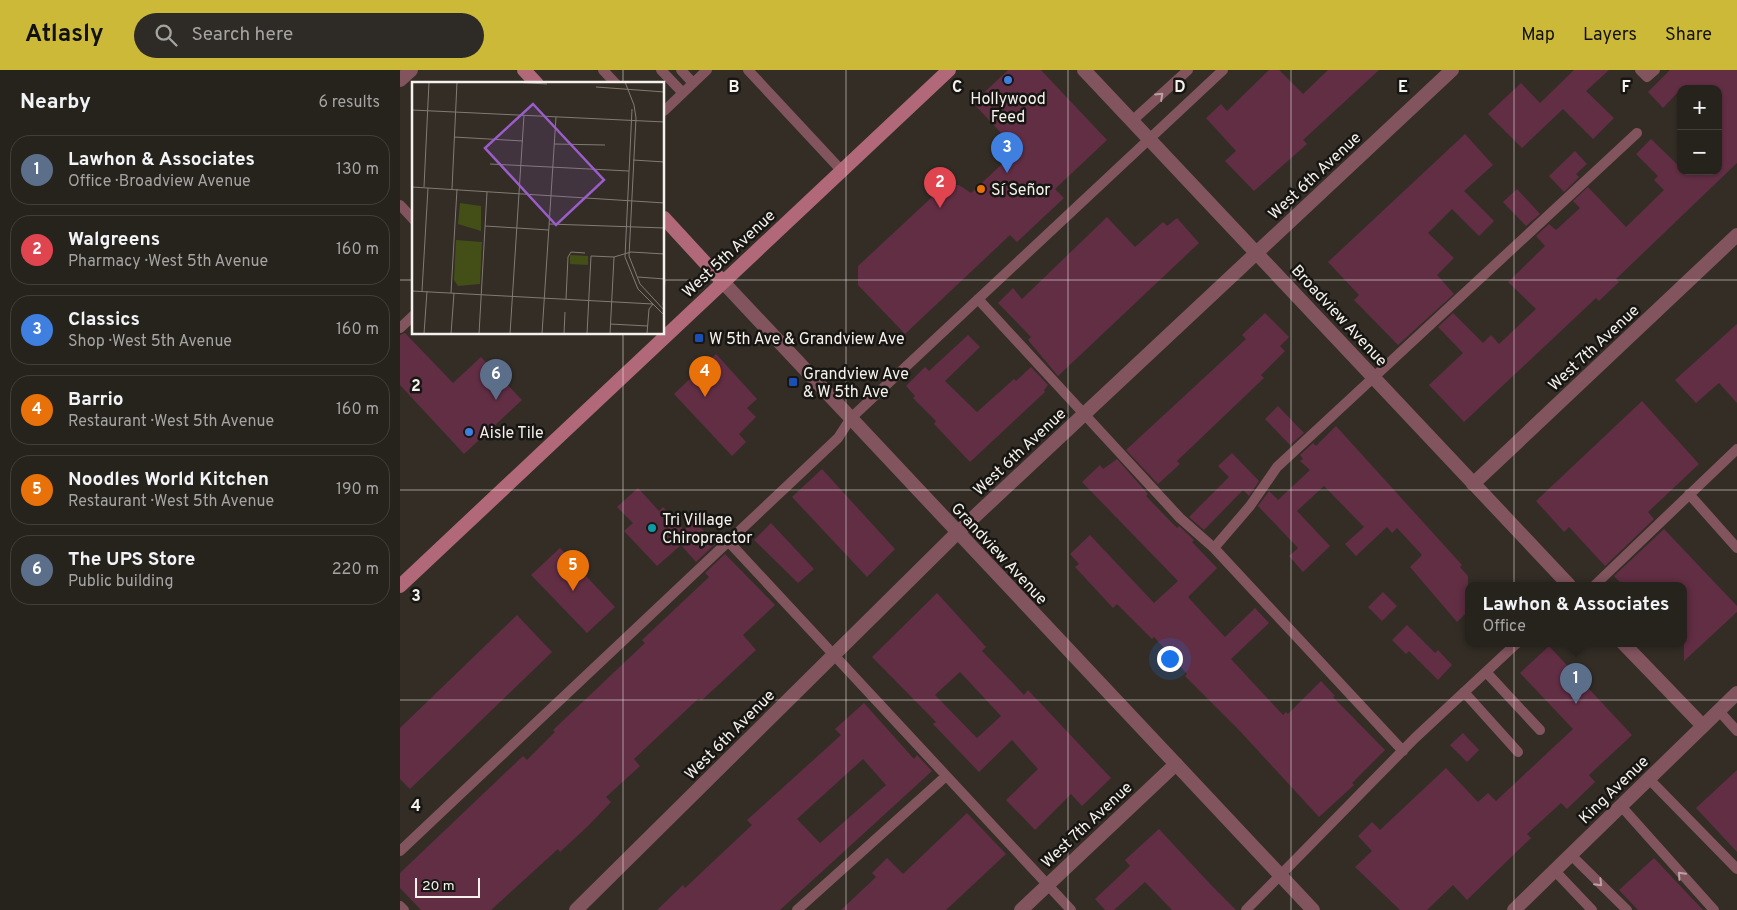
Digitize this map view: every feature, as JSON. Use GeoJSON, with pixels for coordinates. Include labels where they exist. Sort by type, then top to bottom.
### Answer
{"type":"FeatureCollection","features":[{"type":"Feature","properties":{"kind":"main road"},"geometry":{"type":"LineString","coordinates":[[524,70],[535,82]]}},
{"type":"Feature","properties":{"kind":"main road","name":"West 5th Avenue"},"geometry":{"type":"LineString","coordinates":[[400,586],[722,281],[842,172],[949,70]]}},
{"type":"Feature","properties":{"kind":"main road","name":"Grandview Avenue"},"geometry":{"type":"LineString","coordinates":[[665,219],[722,281]]}},
{"type":"Feature","properties":{"kind":"street"},"geometry":{"type":"LineString","coordinates":[[400,80],[411,70]]}},
{"type":"Feature","properties":{"kind":"street","name":"Broadview Avenue"},"geometry":{"type":"LineString","coordinates":[[1084,70],[1566,582]]}},
{"type":"Feature","properties":{"kind":"street","name":"West 6th Avenue"},"geometry":{"type":"LineString","coordinates":[[576,910],[957,533],[1452,70]]}},
{"type":"Feature","properties":{"kind":"street","name":"West 7th Avenue"},"geometry":{"type":"LineString","coordinates":[[1473,484],[1737,235]]}},
{"type":"Feature","properties":{"kind":"street","name":"Grandview Avenue"},"geometry":{"type":"LineString","coordinates":[[722,281],[1176,764],[1281,877],[1307,908]]}},
{"type":"Feature","properties":{"kind":"street"},"geometry":{"type":"LineString","coordinates":[[1627,647],[1703,726]]}},
{"type":"Feature","properties":{"kind":"street","name":"King Avenue"},"geometry":{"type":"LineString","coordinates":[[1514,910],[1737,693]]}},
{"type":"Feature","properties":{"kind":"street","name":"West 7th Avenue"},"geometry":{"type":"LineString","coordinates":[[1021,910],[1176,764]]}},
{"type":"Feature","properties":{"kind":"lane"},"geometry":{"type":"LineString","coordinates":[[602,70],[614,82]]}},
{"type":"Feature","properties":{"kind":"lane"},"geometry":{"type":"LineString","coordinates":[[661,70],[683,94]]}},
{"type":"Feature","properties":{"kind":"lane"},"geometry":{"type":"LineString","coordinates":[[680,70],[693,84]]}},
{"type":"Feature","properties":{"kind":"lane"},"geometry":{"type":"LineString","coordinates":[[665,111],[708,70]]}},
{"type":"Feature","properties":{"kind":"lane"},"geometry":{"type":"LineString","coordinates":[[748,70],[842,172]]}},
{"type":"Feature","properties":{"kind":"lane"},"geometry":{"type":"LineString","coordinates":[[1132,122],[1188,70]]}},
{"type":"Feature","properties":{"kind":"lane"},"geometry":{"type":"LineString","coordinates":[[400,851],[838,438],[851,418],[1224,70]]}},
{"type":"Feature","properties":{"kind":"lane"},"geometry":{"type":"LineString","coordinates":[[1640,70],[1647,77],[1655,70]]}},
{"type":"Feature","properties":{"kind":"lane"},"geometry":{"type":"LineString","coordinates":[[1214,548],[1250,506],[1276,467],[1637,134]]}},
{"type":"Feature","properties":{"kind":"lane"},"geometry":{"type":"LineString","coordinates":[[400,205],[412,218]]}},
{"type":"Feature","properties":{"kind":"lane"},"geometry":{"type":"LineString","coordinates":[[978,299],[1180,518],[1214,548],[1403,751]]}},
{"type":"Feature","properties":{"kind":"lane"},"geometry":{"type":"LineString","coordinates":[[400,328],[412,316]]}},
{"type":"Feature","properties":{"kind":"lane"},"geometry":{"type":"LineString","coordinates":[[1598,582],[1737,449]]}},
{"type":"Feature","properties":{"kind":"lane"},"geometry":{"type":"LineString","coordinates":[[1689,494],[1737,548]]}},
{"type":"Feature","properties":{"kind":"lane"},"geometry":{"type":"LineString","coordinates":[[728,541],[1071,910]]}},
{"type":"Feature","properties":{"kind":"lane"},"geometry":{"type":"LineString","coordinates":[[1246,910],[1281,877],[1403,751],[1513,647]]}},
{"type":"Feature","properties":{"kind":"lane"},"geometry":{"type":"LineString","coordinates":[[1486,672],[1540,730]]}},
{"type":"Feature","properties":{"kind":"lane"},"geometry":{"type":"LineString","coordinates":[[1464,692],[1518,752]]}},
{"type":"Feature","properties":{"kind":"lane"},"geometry":{"type":"LineString","coordinates":[[1718,711],[1737,731]]}},
{"type":"Feature","properties":{"kind":"lane"},"geometry":{"type":"LineString","coordinates":[[797,910],[946,776]]}},
{"type":"Feature","properties":{"kind":"lane"},"geometry":{"type":"LineString","coordinates":[[1649,779],[1737,869]]}},
{"type":"Feature","properties":{"kind":"lane"},"geometry":{"type":"LineString","coordinates":[[1621,806],[1714,910]]}},
{"type":"Feature","properties":{"kind":"lane"},"geometry":{"type":"LineString","coordinates":[[1571,855],[1627,910]]}},
{"type":"Feature","properties":{"kind":"lane"},"geometry":{"type":"LineString","coordinates":[[1555,871],[1592,910]]}},
{"type":"Feature","properties":{"kind":"lane"},"geometry":{"type":"LineString","coordinates":[[400,906],[404,910]]}},
{"type":"Feature","properties":{"kind":"building"},"geometry":{"type":"Polygon","coordinates":[[[1008,70],[1041,70],[1107,140],[1055,189],[1064,198],[1017,242],[1010,235],[905,334],[858,285],[858,266],[945,185],[959,185],[971,193],[1017,150],[973,103],[1008,70]]]}},
{"type":"Feature","properties":{"kind":"building"},"geometry":{"type":"Polygon","coordinates":[[[1269,70],[1279,70],[1303,94],[1328,70],[1379,70],[1303,140],[1307,144],[1254,191],[1225,161],[1236,151],[1206,118],[1221,104],[1227,111],[1269,70]]]}},
{"type":"Feature","properties":{"kind":"building"},"geometry":{"type":"Polygon","coordinates":[[[1574,70],[1609,70],[1586,91],[1614,118],[1593,139],[1563,109],[1522,148],[1488,114],[1521,83],[1540,103],[1574,70]]]}},
{"type":"Feature","properties":{"kind":"building"},"geometry":{"type":"Polygon","coordinates":[[[1670,70],[1737,70],[1737,163],[1616,279],[1619,282],[1599,301],[1596,298],[1464,422],[1429,385],[1463,353],[1438,327],[1453,313],[1483,343],[1491,335],[1499,344],[1536,309],[1508,282],[1545,246],[1536,236],[1549,224],[1556,230],[1580,208],[1573,201],[1588,187],[1626,227],[1664,190],[1654,180],[1658,176],[1636,154],[1651,139],[1677,164],[1677,175],[1722,175],[1722,85],[1677,85],[1677,93],[1663,108],[1648,92],[1670,70]]]}},
{"type":"Feature","properties":{"kind":"building"},"geometry":{"type":"Polygon","coordinates":[[[1465,134],[1493,165],[1464,191],[1494,221],[1479,236],[1452,209],[1428,233],[1454,258],[1437,275],[1454,294],[1398,345],[1354,300],[1359,295],[1328,262],[1465,134]]]}},
{"type":"Feature","properties":{"kind":"building"},"geometry":{"type":"Polygon","coordinates":[[[1575,151],[1587,164],[1576,174],[1579,177],[1564,192],[1549,176],[1575,151]]]}},
{"type":"Feature","properties":{"kind":"building"},"geometry":{"type":"Polygon","coordinates":[[[1517,189],[1540,214],[1526,226],[1503,202],[1517,189]]]}},
{"type":"Feature","properties":{"kind":"building"},"geometry":{"type":"Polygon","coordinates":[[[1107,217],[1135,247],[1163,222],[1167,226],[1177,218],[1199,243],[1058,376],[1028,340],[1031,337],[998,303],[1013,288],[1022,299],[1107,217]]]}},
{"type":"Feature","properties":{"kind":"building"},"geometry":{"type":"Polygon","coordinates":[[[1265,313],[1289,337],[1280,346],[1285,351],[1261,375],[1264,378],[1177,461],[1180,464],[1158,484],[1126,450],[1246,339],[1242,335],[1265,313]]]}},
{"type":"Feature","properties":{"kind":"building"},"geometry":{"type":"Polygon","coordinates":[[[1737,324],[1737,403],[1719,383],[1696,403],[1675,380],[1737,324]]]}},
{"type":"Feature","properties":{"kind":"building"},"geometry":{"type":"Polygon","coordinates":[[[405,333],[453,383],[481,357],[522,400],[464,454],[400,385],[400,335],[405,333]]]}},
{"type":"Feature","properties":{"kind":"building"},"geometry":{"type":"Polygon","coordinates":[[[968,335],[980,347],[945,381],[977,412],[1014,379],[1016,381],[1031,367],[1048,385],[1044,390],[1045,392],[970,462],[934,424],[936,421],[913,398],[915,396],[906,386],[925,367],[929,371],[968,335]]]}},
{"type":"Feature","properties":{"kind":"building"},"geometry":{"type":"Polygon","coordinates":[[[716,354],[757,399],[747,408],[756,417],[739,434],[746,442],[732,456],[674,394],[716,354]]]}},
{"type":"Feature","properties":{"kind":"building"},"geometry":{"type":"Polygon","coordinates":[[[1642,401],[1699,464],[1648,512],[1654,519],[1605,566],[1569,527],[1564,532],[1536,501],[1642,401]]]}},
{"type":"Feature","properties":{"kind":"building"},"geometry":{"type":"Polygon","coordinates":[[[1278,406],[1304,433],[1290,445],[1265,419],[1278,406]]]}},
{"type":"Feature","properties":{"kind":"building"},"geometry":{"type":"Polygon","coordinates":[[[1336,426],[1462,565],[1460,567],[1468,576],[1468,582],[1465,582],[1465,614],[1457,622],[1410,567],[1422,555],[1397,528],[1392,533],[1387,527],[1356,556],[1345,544],[1364,527],[1324,486],[1297,511],[1330,546],[1303,572],[1289,556],[1298,548],[1258,506],[1269,491],[1278,500],[1310,470],[1300,461],[1303,459],[1300,455],[1313,443],[1316,446],[1336,426]]]}},
{"type":"Feature","properties":{"kind":"building"},"geometry":{"type":"Polygon","coordinates":[[[1232,453],[1259,481],[1249,496],[1243,490],[1204,530],[1189,517],[1229,477],[1218,466],[1232,453]]]}},
{"type":"Feature","properties":{"kind":"building"},"geometry":{"type":"Polygon","coordinates":[[[1117,459],[1148,494],[1146,496],[1177,528],[1179,526],[1194,540],[1192,542],[1217,568],[1188,597],[1210,621],[1225,637],[1255,608],[1269,623],[1231,659],[1283,715],[1286,712],[1288,714],[1321,681],[1335,696],[1333,697],[1385,750],[1352,783],[1354,785],[1319,817],[1238,729],[1185,676],[1187,674],[1154,637],[1152,639],[1117,604],[1113,608],[1075,567],[1079,564],[1070,554],[1090,535],[1154,603],[1178,581],[1082,482],[1100,465],[1103,469],[1117,459]]]}},
{"type":"Feature","properties":{"kind":"building"},"geometry":{"type":"Polygon","coordinates":[[[822,469],[895,549],[867,577],[792,497],[822,469]]]}},
{"type":"Feature","properties":{"kind":"building","name":"Tri Village Chiropractor"},"geometry":{"type":"Polygon","coordinates":[[[638,488],[659,511],[663,507],[684,530],[694,520],[715,544],[696,562],[681,545],[657,566],[624,531],[633,523],[617,507],[638,488]]]}},
{"type":"Feature","properties":{"kind":"building"},"geometry":{"type":"Polygon","coordinates":[[[771,523],[814,569],[798,583],[754,540],[771,523]]]}},
{"type":"Feature","properties":{"kind":"building"},"geometry":{"type":"Polygon","coordinates":[[[1664,529],[1737,606],[1737,612],[1684,661],[1684,647],[1687,647],[1687,582],[1620,582],[1614,576],[1664,529]]]}},
{"type":"Feature","properties":{"kind":"building"},"geometry":{"type":"Polygon","coordinates":[[[560,548],[615,607],[587,633],[531,575],[560,548]]]}},
{"type":"Feature","properties":{"kind":"building"},"geometry":{"type":"Polygon","coordinates":[[[725,554],[775,605],[743,635],[756,650],[701,701],[699,698],[634,759],[640,766],[606,797],[611,802],[588,826],[560,852],[558,849],[491,910],[421,910],[400,888],[400,873],[523,756],[527,760],[555,732],[553,730],[645,643],[642,640],[709,577],[705,573],[725,554]]]}},
{"type":"Feature","properties":{"kind":"building"},"geometry":{"type":"Polygon","coordinates":[[[1383,592],[1397,606],[1382,621],[1368,607],[1383,592]]]}},
{"type":"Feature","properties":{"kind":"building"},"geometry":{"type":"Polygon","coordinates":[[[937,593],[986,647],[982,651],[1024,695],[1028,690],[1111,778],[1082,806],[1071,794],[1035,830],[1006,800],[1038,769],[1012,740],[979,772],[933,724],[936,722],[872,657],[937,593]],[[960,672],[935,695],[977,738],[1001,716],[960,672]]]}},
{"type":"Feature","properties":{"kind":"building"},"geometry":{"type":"Polygon","coordinates":[[[517,615],[552,652],[410,789],[400,779],[400,728],[517,615]]]}},
{"type":"Feature","properties":{"kind":"building"},"geometry":{"type":"Polygon","coordinates":[[[1407,625],[1435,653],[1438,650],[1452,665],[1438,680],[1409,651],[1406,654],[1392,640],[1407,625]]]}},
{"type":"Feature","properties":{"kind":"building"},"geometry":{"type":"Polygon","coordinates":[[[1550,647],[1632,735],[1589,775],[1595,782],[1567,809],[1561,803],[1527,834],[1531,838],[1467,900],[1453,885],[1427,910],[1400,910],[1355,867],[1372,851],[1358,836],[1372,822],[1380,830],[1446,768],[1478,802],[1488,793],[1496,801],[1573,729],[1520,673],[1550,647]]]}},
{"type":"Feature","properties":{"kind":"building"},"geometry":{"type":"Polygon","coordinates":[[[864,703],[914,759],[917,755],[932,771],[780,910],[657,910],[683,885],[685,888],[752,825],[747,820],[841,735],[835,729],[864,703]],[[863,759],[797,819],[820,843],[886,785],[863,759]]]}},
{"type":"Feature","properties":{"kind":"building"},"geometry":{"type":"Polygon","coordinates":[[[1463,733],[1479,750],[1467,762],[1450,745],[1463,733]]]}},
{"type":"Feature","properties":{"kind":"building"},"geometry":{"type":"Polygon","coordinates":[[[1737,770],[1737,852],[1696,808],[1737,770]]]}},
{"type":"Feature","properties":{"kind":"building"},"geometry":{"type":"Polygon","coordinates":[[[967,813],[1006,854],[946,910],[841,910],[876,877],[872,873],[887,858],[903,874],[967,813]]]}},
{"type":"Feature","properties":{"kind":"building"},"geometry":{"type":"Polygon","coordinates":[[[1159,829],[1236,910],[1172,910],[1145,882],[1114,910],[1105,910],[1095,899],[1130,866],[1125,860],[1159,829]]]}},
{"type":"Feature","properties":{"kind":"building"},"geometry":{"type":"Polygon","coordinates":[[[1654,858],[1703,910],[1638,910],[1619,890],[1654,858]]]}},
{"type":"Feature","properties":{"kind":"place","name":"Hollywood Feed"},"geometry":{"type":"Point","coordinates":[1008,80]}},
{"type":"Feature","properties":{"kind":"place","name":"Classics"},"geometry":{"type":"Point","coordinates":[1007,173]}},
{"type":"Feature","properties":{"kind":"place","name":"Sí Señor"},"geometry":{"type":"Point","coordinates":[981,189]}},
{"type":"Feature","properties":{"kind":"place","name":"Walgreens"},"geometry":{"type":"Point","coordinates":[940,208]}},
{"type":"Feature","properties":{"kind":"place","name":"W 5th Ave & Grandview Ave"},"geometry":{"type":"Point","coordinates":[699,338]}},
{"type":"Feature","properties":{"kind":"place","name":"Grandview Ave & W 5th Ave"},"geometry":{"type":"Point","coordinates":[793,382]}},
{"type":"Feature","properties":{"kind":"place","name":"Barrio"},"geometry":{"type":"Point","coordinates":[705,397]}},
{"type":"Feature","properties":{"kind":"place","name":"The UPS Store"},"geometry":{"type":"Point","coordinates":[496,400]}},
{"type":"Feature","properties":{"kind":"place","name":"Aisle Tile"},"geometry":{"type":"Point","coordinates":[469,432]}},
{"type":"Feature","properties":{"kind":"place","name":"Tri Village Chiropractor"},"geometry":{"type":"Point","coordinates":[652,528]}},
{"type":"Feature","properties":{"kind":"place","name":"Noodles World Kitchen"},"geometry":{"type":"Point","coordinates":[573,591]}},
{"type":"Feature","properties":{"kind":"place","name":"Lawhon & Associates"},"geometry":{"type":"Point","coordinates":[1576,704]}}]}
